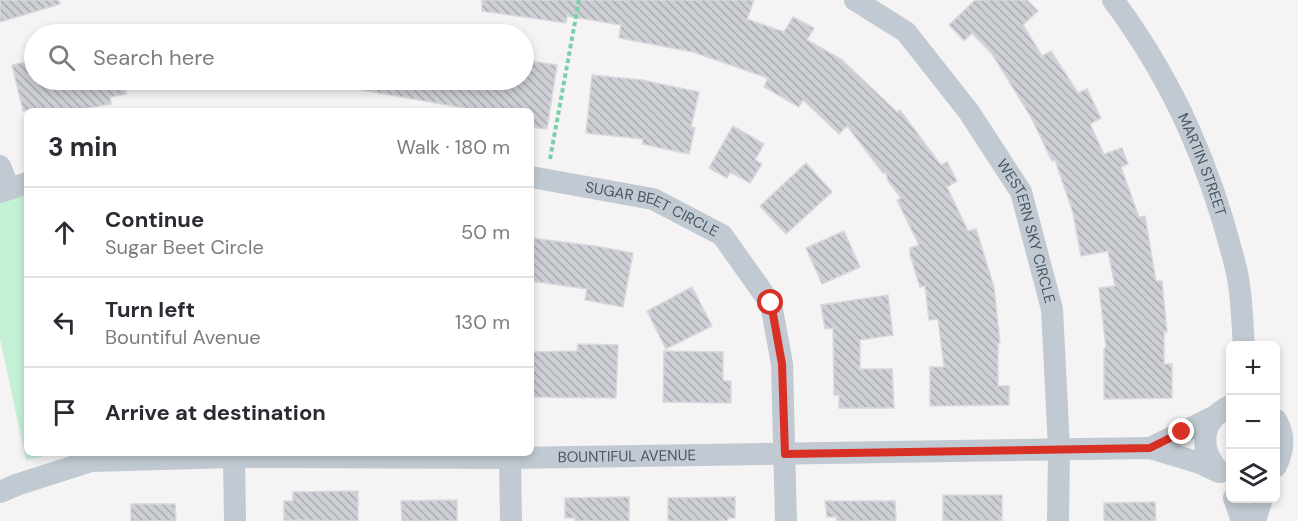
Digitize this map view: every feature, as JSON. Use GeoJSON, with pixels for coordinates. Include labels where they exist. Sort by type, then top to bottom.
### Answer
{"type":"FeatureCollection","features":[{"type":"Feature","properties":{"kind":"street","name":"WESTERN SKY CIRCLE"},"geometry":{"type":"LineString","coordinates":[[855,0],[906,32],[969,112],[1021,192],[1052,309],[1059,449],[1058,521]]}},
{"type":"Feature","properties":{"kind":"street","name":"MARTIN STREET"},"geometry":{"type":"LineString","coordinates":[[1113,0],[1142,38],[1180,107],[1211,182],[1237,275],[1244,341]]}},
{"type":"Feature","properties":{"kind":"street"},"geometry":{"type":"LineString","coordinates":[[0,166],[12,188]]}},
{"type":"Feature","properties":{"kind":"street","name":"SUGAR BEET CIRCLE"},"geometry":{"type":"LineString","coordinates":[[534,178],[653,199],[722,235],[771,303],[782,364],[786,521]]}},
{"type":"Feature","properties":{"kind":"street","name":"BOUNTIFUL AVENUE"},"geometry":{"type":"LineString","coordinates":[[1150,448],[1225,406]]}},
{"type":"Feature","properties":{"kind":"street"},"geometry":{"type":"LineString","coordinates":[[1225,406],[1207,428],[1204,444],[1208,459],[1226,478]]}},
{"type":"Feature","properties":{"kind":"street"},"geometry":{"type":"LineString","coordinates":[[1283,464],[1285,431]]}},
{"type":"Feature","properties":{"kind":"street","name":"BOUNTIFUL AVENUE"},"geometry":{"type":"LineString","coordinates":[[0,492],[91,461],[234,457],[510,458],[1150,448],[1200,463],[1226,478]]}},
{"type":"Feature","properties":{"kind":"street"},"geometry":{"type":"LineString","coordinates":[[234,457],[235,521]]}},
{"type":"Feature","properties":{"kind":"street"},"geometry":{"type":"LineString","coordinates":[[510,458],[511,521]]}},
{"type":"Feature","properties":{"kind":"street"},"geometry":{"type":"LineString","coordinates":[[1236,503],[1242,521]]}},
{"type":"Feature","properties":{"kind":"street"},"geometry":{"type":"LineString","coordinates":[[1255,521],[1260,503]]}},
{"type":"Feature","properties":{"kind":"path"},"geometry":{"type":"LineString","coordinates":[[549,162],[579,0]]}},
{"type":"Feature","properties":{"kind":"green space"},"geometry":{"type":"Polygon","coordinates":[[[24,195],[24,451],[0,339],[0,203],[24,195]]]}},
{"type":"Feature","properties":{"kind":"green space"},"geometry":{"type":"Polygon","coordinates":[[[25,456],[43,456],[26,460],[25,456]]]}},
{"type":"Feature","properties":{"kind":"building"},"geometry":{"type":"Polygon","coordinates":[[[0,0],[59,0],[60,4],[0,22],[0,0]]]}},
{"type":"Feature","properties":{"kind":"building"},"geometry":{"type":"Polygon","coordinates":[[[482,0],[754,0],[747,19],[784,32],[793,17],[814,28],[807,40],[841,59],[897,112],[900,110],[941,165],[947,162],[957,181],[947,187],[968,231],[976,229],[994,287],[1000,343],[998,343],[998,386],[1009,386],[1009,405],[930,406],[930,367],[944,367],[938,319],[929,320],[925,286],[920,287],[910,255],[910,248],[919,245],[897,200],[901,198],[888,181],[886,173],[883,173],[847,126],[839,134],[803,100],[799,107],[764,87],[768,78],[693,52],[619,38],[621,25],[567,16],[566,23],[482,11],[482,0]]]}},
{"type":"Feature","properties":{"kind":"building"},"geometry":{"type":"Polygon","coordinates":[[[975,0],[1027,0],[1038,11],[1023,25],[1042,56],[1051,51],[1078,93],[1087,89],[1101,118],[1090,124],[1104,154],[1122,148],[1128,164],[1121,167],[1139,217],[1145,216],[1156,281],[1162,281],[1167,332],[1164,332],[1164,364],[1172,364],[1172,398],[1104,399],[1104,348],[1106,348],[1099,288],[1115,286],[1108,251],[1081,256],[1073,213],[1055,160],[1052,161],[1031,117],[992,54],[972,33],[964,41],[949,25],[975,0]]]}},
{"type":"Feature","properties":{"kind":"building"},"geometry":{"type":"Polygon","coordinates":[[[24,62],[24,90],[125,90],[126,94],[110,97],[111,104],[88,108],[24,108],[23,111],[12,65],[24,62]]]}},
{"type":"Feature","properties":{"kind":"building"},"geometry":{"type":"Polygon","coordinates":[[[534,62],[557,65],[547,129],[534,127],[534,108],[464,108],[362,90],[534,90],[534,62]]]}},
{"type":"Feature","properties":{"kind":"building"},"geometry":{"type":"Polygon","coordinates":[[[592,75],[642,80],[699,92],[691,127],[695,128],[689,154],[642,144],[643,139],[586,133],[592,75]]]}},
{"type":"Feature","properties":{"kind":"building"},"geometry":{"type":"Polygon","coordinates":[[[733,126],[764,144],[755,160],[762,164],[750,183],[730,172],[727,178],[709,168],[733,126]]]}},
{"type":"Feature","properties":{"kind":"building"},"geometry":{"type":"Polygon","coordinates":[[[806,163],[832,192],[786,234],[760,206],[806,163]]]}},
{"type":"Feature","properties":{"kind":"building"},"geometry":{"type":"Polygon","coordinates":[[[844,231],[860,267],[822,284],[806,248],[844,231]]]}},
{"type":"Feature","properties":{"kind":"building"},"geometry":{"type":"Polygon","coordinates":[[[534,238],[633,253],[623,307],[585,300],[587,289],[534,281],[534,238]]]}},
{"type":"Feature","properties":{"kind":"building"},"geometry":{"type":"Polygon","coordinates":[[[692,287],[712,326],[666,349],[647,311],[692,287]]]}},
{"type":"Feature","properties":{"kind":"building"},"geometry":{"type":"Polygon","coordinates":[[[888,295],[893,335],[860,340],[860,369],[892,369],[894,408],[839,408],[839,395],[834,395],[833,328],[825,329],[821,305],[888,295]]]}},
{"type":"Feature","properties":{"kind":"building"},"geometry":{"type":"Polygon","coordinates":[[[578,344],[618,345],[616,398],[534,397],[534,352],[577,351],[578,344]]]}},
{"type":"Feature","properties":{"kind":"building"},"geometry":{"type":"Polygon","coordinates":[[[664,351],[723,352],[723,381],[731,381],[731,403],[663,402],[664,351]]]}},
{"type":"Feature","properties":{"kind":"building"},"geometry":{"type":"Polygon","coordinates":[[[358,491],[358,521],[284,520],[284,501],[293,501],[293,492],[358,491]]]}},
{"type":"Feature","properties":{"kind":"building"},"geometry":{"type":"Polygon","coordinates":[[[943,495],[1002,495],[1002,521],[943,521],[943,495]]]}},
{"type":"Feature","properties":{"kind":"building"},"geometry":{"type":"Polygon","coordinates":[[[629,497],[629,521],[575,521],[575,518],[565,518],[565,498],[629,497]]]}},
{"type":"Feature","properties":{"kind":"building"},"geometry":{"type":"Polygon","coordinates":[[[735,497],[735,518],[728,518],[728,521],[668,521],[668,498],[735,497]]]}},
{"type":"Feature","properties":{"kind":"building"},"geometry":{"type":"Polygon","coordinates":[[[457,500],[457,521],[402,521],[401,501],[457,500]]]}},
{"type":"Feature","properties":{"kind":"building"},"geometry":{"type":"Polygon","coordinates":[[[825,501],[895,501],[896,521],[836,521],[837,517],[827,517],[825,501]]]}},
{"type":"Feature","properties":{"kind":"building"},"geometry":{"type":"Polygon","coordinates":[[[1155,502],[1156,521],[1104,521],[1104,503],[1155,502]]]}},
{"type":"Feature","properties":{"kind":"building"},"geometry":{"type":"Polygon","coordinates":[[[131,504],[175,504],[176,521],[131,521],[131,504]]]}},
{"type":"Feature","properties":{"kind":"route"},"geometry":{"type":"LineString","coordinates":[[771,303],[782,364],[785,454],[1150,448],[1182,432]]}}]}
